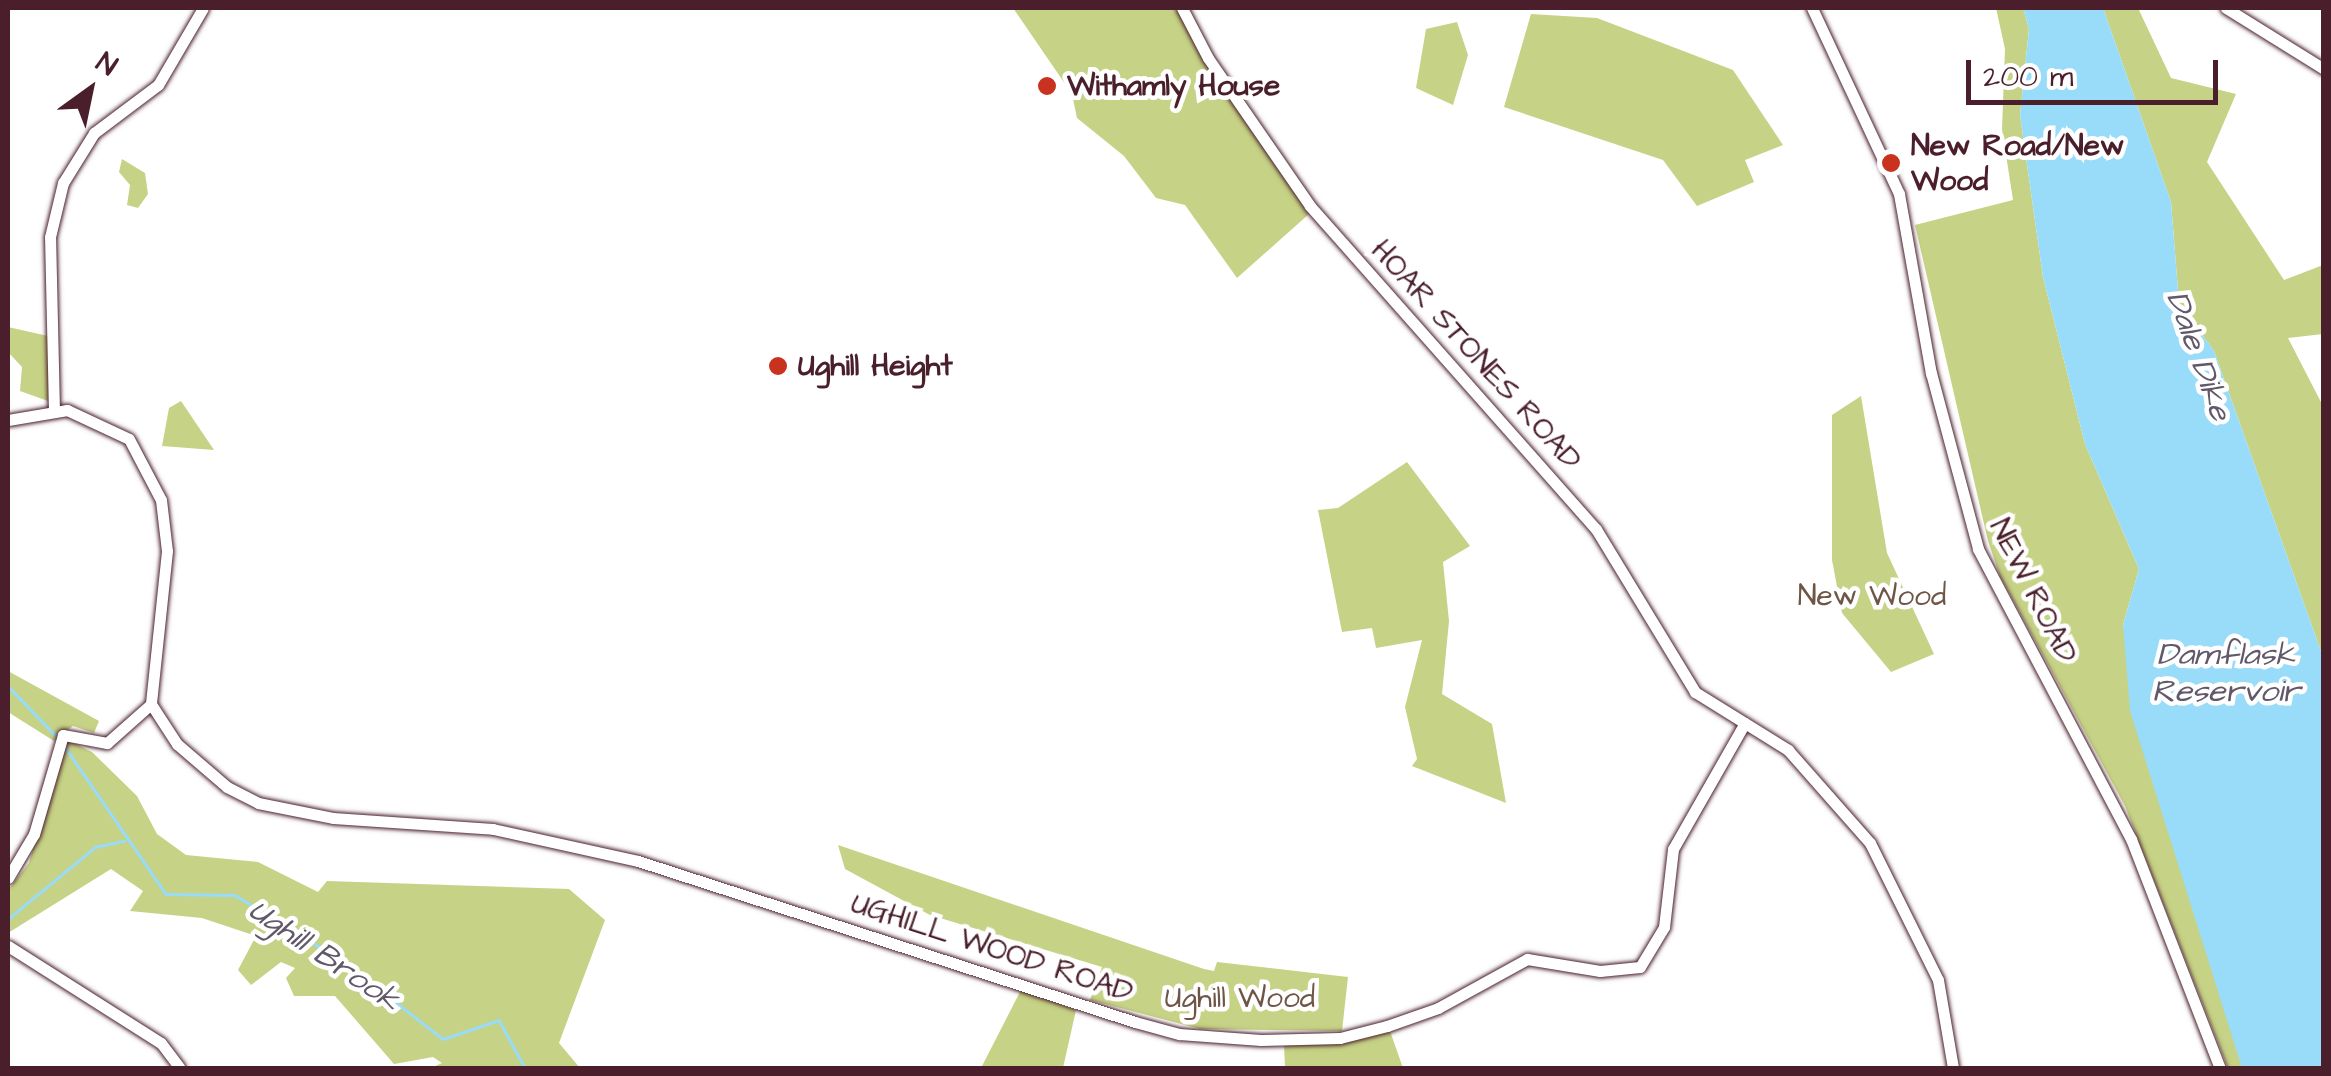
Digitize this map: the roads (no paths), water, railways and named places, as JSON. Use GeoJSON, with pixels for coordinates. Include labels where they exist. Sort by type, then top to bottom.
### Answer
{"type":"FeatureCollection","features":[{"type":"Feature","properties":{"kind":"street"},"geometry":{"type":"LineString","coordinates":[[54,411],[50,237],[63,184],[94,133],[158,85],[204,8]]}},
{"type":"Feature","properties":{"kind":"street","name":"HOAR STONES ROAD"},"geometry":{"type":"LineString","coordinates":[[1182,8],[1299,192],[1585,515],[1696,692],[1788,750],[1870,843],[1938,980],[1953,1068]]}},
{"type":"Feature","properties":{"kind":"street","name":"NEW ROAD"},"geometry":{"type":"LineString","coordinates":[[1812,8],[1899,194],[1931,373],[1972,534],[2131,839],[2220,1068]]}},
{"type":"Feature","properties":{"kind":"street"},"geometry":{"type":"LineString","coordinates":[[2226,8],[2324,68]]}},
{"type":"Feature","properties":{"kind":"street"},"geometry":{"type":"LineString","coordinates":[[8,420],[54,411],[88,416],[129,438],[161,500],[166,585],[151,704],[107,743],[60,739],[34,834],[8,878]]}},
{"type":"Feature","properties":{"kind":"street","name":"UGHILL WOOD ROAD"},"geometry":{"type":"LineString","coordinates":[[151,704],[188,754],[226,787],[258,803],[333,818],[493,828],[638,861],[1135,1022],[1179,1034],[1261,1040],[1340,1038],[1387,1026],[1438,1008],[1526,959],[1600,971],[1640,967],[1664,927],[1673,849],[1745,724]]}},
{"type":"Feature","properties":{"kind":"street"},"geometry":{"type":"LineString","coordinates":[[8,946],[161,1044],[180,1068]]}},
{"type":"Feature","properties":{"kind":"water","name":"Damflask Reservoir"},"geometry":{"type":"Polygon","coordinates":[[[2023,8],[2103,8],[2171,202],[2179,303],[2214,351],[2323,657],[2323,1068],[2242,1068],[2130,711],[2123,625],[2139,569],[2085,444],[2043,277],[2020,115],[2029,29],[2023,8]]]}},
{"type":"Feature","properties":{"kind":"waterway","name":"Ughill Brook"},"geometry":{"type":"LineString","coordinates":[[8,686],[58,738]]}},
{"type":"Feature","properties":{"kind":"waterway","name":"Ughill Brook"},"geometry":{"type":"LineString","coordinates":[[63,744],[166,894],[235,895],[340,959],[443,1039],[499,1020],[525,1068]]}},
{"type":"Feature","properties":{"kind":"waterway"},"geometry":{"type":"LineString","coordinates":[[8,919],[95,847],[124,841]]}},
{"type":"Feature","properties":{"kind":"place","name":"Withamly House"},"geometry":{"type":"Point","coordinates":[1047,86]}},
{"type":"Feature","properties":{"kind":"place","name":"New Road/New Wood"},"geometry":{"type":"Point","coordinates":[1891,163]}},
{"type":"Feature","properties":{"kind":"place","name":"Ughill Height"},"geometry":{"type":"Point","coordinates":[778,366]}},
{"type":"Feature","properties":{"kind":"water label","name":"Dale Dike"},"geometry":{"type":"Point","coordinates":[2198,356]}},
{"type":"Feature","properties":{"kind":"park label","name":"New Wood"},"geometry":{"type":"Point","coordinates":[1872,596]}},
{"type":"Feature","properties":{"kind":"park label","name":"Ughill Wood"},"geometry":{"type":"Point","coordinates":[1240,998]}}]}
